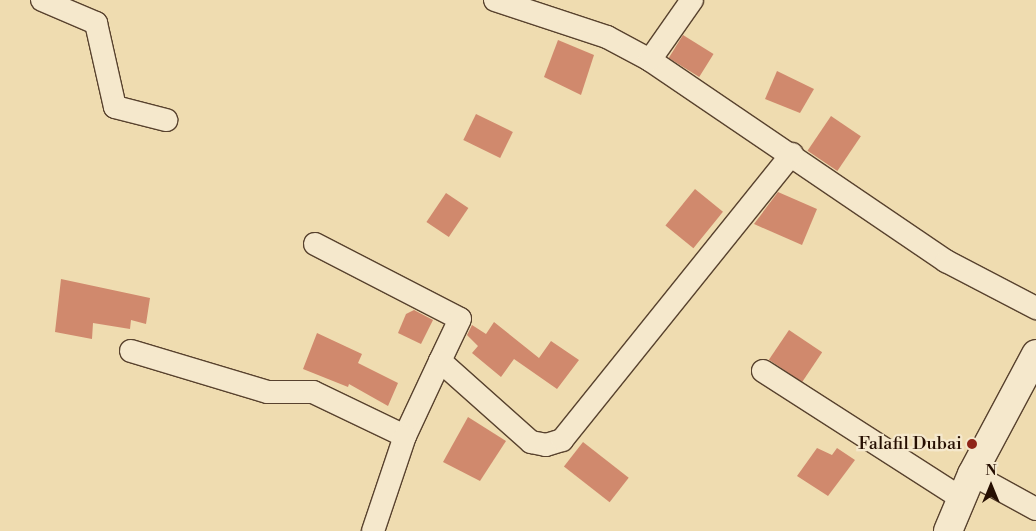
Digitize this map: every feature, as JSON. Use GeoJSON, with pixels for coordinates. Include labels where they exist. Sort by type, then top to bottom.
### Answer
{"type":"FeatureCollection","features":[{"type":"Feature","properties":{"kind":"street"},"geometry":{"type":"LineString","coordinates":[[42,0],[96,23],[115,107],[166,120]]}},
{"type":"Feature","properties":{"kind":"street"},"geometry":{"type":"LineString","coordinates":[[495,0],[607,37],[650,60],[792,154],[946,261],[1036,308]]}},
{"type":"Feature","properties":{"kind":"street"},"geometry":{"type":"LineString","coordinates":[[650,60],[692,0]]}},
{"type":"Feature","properties":{"kind":"street"},"geometry":{"type":"LineString","coordinates":[[440,361],[531,442],[546,444],[562,440],[792,154]]}},
{"type":"Feature","properties":{"kind":"street"},"geometry":{"type":"LineString","coordinates":[[315,244],[460,319],[405,436],[373,531]]}},
{"type":"Feature","properties":{"kind":"street"},"geometry":{"type":"LineString","coordinates":[[131,351],[268,392],[313,392],[405,436]]}},
{"type":"Feature","properties":{"kind":"street"},"geometry":{"type":"LineString","coordinates":[[948,531],[972,474],[1036,354]]}},
{"type":"Feature","properties":{"kind":"street"},"geometry":{"type":"LineString","coordinates":[[763,370],[962,499]]}},
{"type":"Feature","properties":{"kind":"street"},"geometry":{"type":"LineString","coordinates":[[972,474],[1036,509]]}},
{"type":"Feature","properties":{"kind":"building"},"geometry":{"type":"Polygon","coordinates":[[[683,35],[714,54],[699,77],[669,58],[683,35]]]}},
{"type":"Feature","properties":{"kind":"building"},"geometry":{"type":"Polygon","coordinates":[[[558,40],[594,55],[581,95],[544,77],[558,40]]]}},
{"type":"Feature","properties":{"kind":"building"},"geometry":{"type":"Polygon","coordinates":[[[777,71],[814,89],[800,113],[765,99],[777,71]]]}},
{"type":"Feature","properties":{"kind":"building"},"geometry":{"type":"Polygon","coordinates":[[[476,114],[513,132],[500,158],[463,140],[476,114]]]}},
{"type":"Feature","properties":{"kind":"building"},"geometry":{"type":"Polygon","coordinates":[[[831,116],[861,136],[837,171],[808,151],[831,116]]]}},
{"type":"Feature","properties":{"kind":"building"},"geometry":{"type":"Polygon","coordinates":[[[695,189],[723,212],[693,248],[665,226],[695,189]]]}},
{"type":"Feature","properties":{"kind":"building"},"geometry":{"type":"Polygon","coordinates":[[[778,192],[817,209],[802,245],[754,224],[778,192]]]}},
{"type":"Feature","properties":{"kind":"building"},"geometry":{"type":"Polygon","coordinates":[[[446,193],[468,208],[449,237],[426,222],[446,193]]]}},
{"type":"Feature","properties":{"kind":"building"},"geometry":{"type":"Polygon","coordinates":[[[61,279],[150,298],[146,324],[131,320],[130,329],[93,323],[92,339],[55,332],[61,279]]]}},
{"type":"Feature","properties":{"kind":"building"},"geometry":{"type":"Polygon","coordinates":[[[414,310],[433,320],[421,344],[398,333],[406,314],[414,310]]]}},
{"type":"Feature","properties":{"kind":"building"},"geometry":{"type":"Polygon","coordinates":[[[494,322],[539,358],[551,341],[579,360],[557,389],[514,359],[501,377],[472,353],[478,346],[467,335],[472,325],[486,334],[494,322]]]}},
{"type":"Feature","properties":{"kind":"building"},"geometry":{"type":"Polygon","coordinates":[[[789,330],[822,352],[802,382],[769,360],[789,330]]]}},
{"type":"Feature","properties":{"kind":"building"},"geometry":{"type":"Polygon","coordinates":[[[317,333],[362,354],[358,363],[398,383],[388,406],[349,384],[348,387],[303,369],[317,333]]]}},
{"type":"Feature","properties":{"kind":"building"},"geometry":{"type":"Polygon","coordinates":[[[468,417],[506,441],[480,481],[443,462],[468,417]]]}},
{"type":"Feature","properties":{"kind":"building"},"geometry":{"type":"Polygon","coordinates":[[[583,442],[629,478],[610,502],[564,466],[583,442]]]}},
{"type":"Feature","properties":{"kind":"building"},"geometry":{"type":"Polygon","coordinates":[[[817,448],[832,455],[837,448],[855,460],[828,496],[797,476],[817,448]]]}},
{"type":"Feature","properties":{"kind":"place","name":"Falafil Dubai"},"geometry":{"type":"Point","coordinates":[972,444]}}]}
